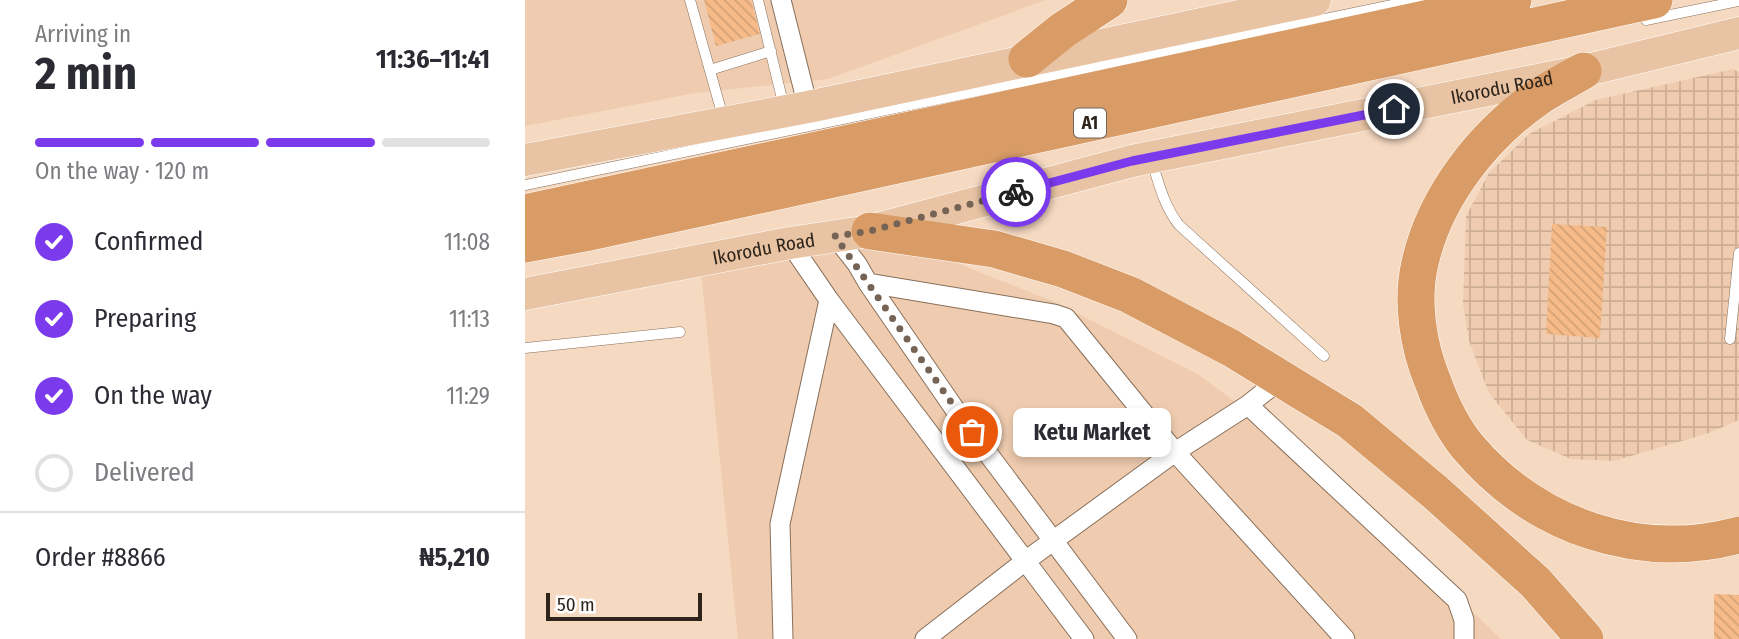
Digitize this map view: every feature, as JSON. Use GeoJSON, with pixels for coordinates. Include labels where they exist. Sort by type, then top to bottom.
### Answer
{"type":"FeatureCollection","features":[{"type":"Feature","properties":{"kind":"highway"},"geometry":{"type":"LineString","coordinates":[[1027,59],[1063,30],[1109,0]]}},
{"type":"Feature","properties":{"kind":"highway","name":"A1"},"geometry":{"type":"LineString","coordinates":[[525,213],[1513,0]]}},
{"type":"Feature","properties":{"kind":"highway","name":"A1"},"geometry":{"type":"LineString","coordinates":[[525,244],[1642,12]]}},
{"type":"Feature","properties":{"kind":"highway"},"geometry":{"type":"LineString","coordinates":[[1583,71],[1538,97],[1505,124],[1475,155],[1449,192],[1432,227],[1420,264],[1417,307],[1423,357],[1441,402],[1466,445],[1498,478],[1540,510],[1585,530],[1630,542],[1673,544],[1718,541],[1739,535]]}},
{"type":"Feature","properties":{"kind":"highway"},"geometry":{"type":"LineString","coordinates":[[852,233],[994,249],[1063,269],[1129,295],[1230,348],[1282,377],[1350,421],[1435,492],[1535,582],[1585,639]]}},
{"type":"Feature","properties":{"kind":"main road"},"geometry":{"type":"LineString","coordinates":[[525,160],[797,109],[1315,0]]}},
{"type":"Feature","properties":{"kind":"main road","name":"Ikorodu Road"},"geometry":{"type":"LineString","coordinates":[[525,294],[852,233],[1151,158],[1583,71],[1739,33]]}},
{"type":"Feature","properties":{"kind":"street"},"geometry":{"type":"LineString","coordinates":[[781,0],[797,109]]}},
{"type":"Feature","properties":{"kind":"street"},"geometry":{"type":"LineString","coordinates":[[852,233],[857,264],[868,283],[956,411],[1127,639]]}},
{"type":"Feature","properties":{"kind":"street"},"geometry":{"type":"LineString","coordinates":[[790,243],[829,300],[1084,639]]}},
{"type":"Feature","properties":{"kind":"street"},"geometry":{"type":"LineString","coordinates":[[868,283],[1066,318],[1175,452],[1345,639]]}},
{"type":"Feature","properties":{"kind":"street"},"geometry":{"type":"LineString","coordinates":[[783,639],[780,524],[829,300]]}},
{"type":"Feature","properties":{"kind":"street"},"geometry":{"type":"LineString","coordinates":[[925,639],[1024,562],[1175,452],[1248,405],[1282,377]]}},
{"type":"Feature","properties":{"kind":"street"},"geometry":{"type":"LineString","coordinates":[[1248,405],[1457,600],[1464,620],[1464,639]]}},
{"type":"Feature","properties":{"kind":"lane"},"geometry":{"type":"LineString","coordinates":[[690,0],[725,122]]}},
{"type":"Feature","properties":{"kind":"lane"},"geometry":{"type":"LineString","coordinates":[[758,0],[771,51],[797,109]]}},
{"type":"Feature","properties":{"kind":"lane"},"geometry":{"type":"LineString","coordinates":[[525,185],[1416,0]]}},
{"type":"Feature","properties":{"kind":"lane"},"geometry":{"type":"LineString","coordinates":[[1642,12],[1739,1]]}},
{"type":"Feature","properties":{"kind":"lane"},"geometry":{"type":"LineString","coordinates":[[710,70],[771,51]]}},
{"type":"Feature","properties":{"kind":"lane"},"geometry":{"type":"LineString","coordinates":[[1151,158],[1170,214],[1179,225],[1324,356]]}},
{"type":"Feature","properties":{"kind":"lane"},"geometry":{"type":"LineString","coordinates":[[525,252],[923,171]]}},
{"type":"Feature","properties":{"kind":"lane"},"geometry":{"type":"LineString","coordinates":[[1730,339],[1739,253]]}},
{"type":"Feature","properties":{"kind":"lane"},"geometry":{"type":"LineString","coordinates":[[525,348],[680,332]]}},
{"type":"Feature","properties":{"kind":"shaded area"},"geometry":{"type":"Polygon","coordinates":[[[525,0],[1046,0],[828,79],[695,93],[525,126],[525,0]]]}},
{"type":"Feature","properties":{"kind":"shaded area"},"geometry":{"type":"Polygon","coordinates":[[[1733,69],[1739,72],[1739,420],[1709,433],[1614,461],[1571,459],[1527,440],[1489,393],[1469,341],[1463,304],[1466,216],[1489,173],[1529,134],[1596,100],[1733,69]]]}},
{"type":"Feature","properties":{"kind":"shaded area"},"geometry":{"type":"Polygon","coordinates":[[[907,243],[1057,303],[1199,375],[1320,465],[1501,639],[738,639],[701,271],[907,243]]]}},
{"type":"Feature","properties":{"kind":"building"},"geometry":{"type":"Polygon","coordinates":[[[704,0],[751,0],[760,34],[716,46],[704,0]]]}},
{"type":"Feature","properties":{"kind":"building"},"geometry":{"type":"Polygon","coordinates":[[[1552,224],[1607,227],[1600,338],[1546,334],[1552,224]]]}},
{"type":"Feature","properties":{"kind":"building"},"geometry":{"type":"Polygon","coordinates":[[[1714,594],[1739,595],[1739,639],[1714,639],[1714,594]]]}},
{"type":"Feature","properties":{"kind":"way so far"},"geometry":{"type":"LineString","coordinates":[[972,432],[835,236],[870,231],[1016,192]]}},
{"type":"Feature","properties":{"kind":"place","name":"Ketu Market"},"geometry":{"type":"Point","coordinates":[972,432]}},
{"type":"Feature","properties":{"kind":"route"},"geometry":{"type":"LineString","coordinates":[[1016,192],[1132,161],[1394,109]]}}]}
